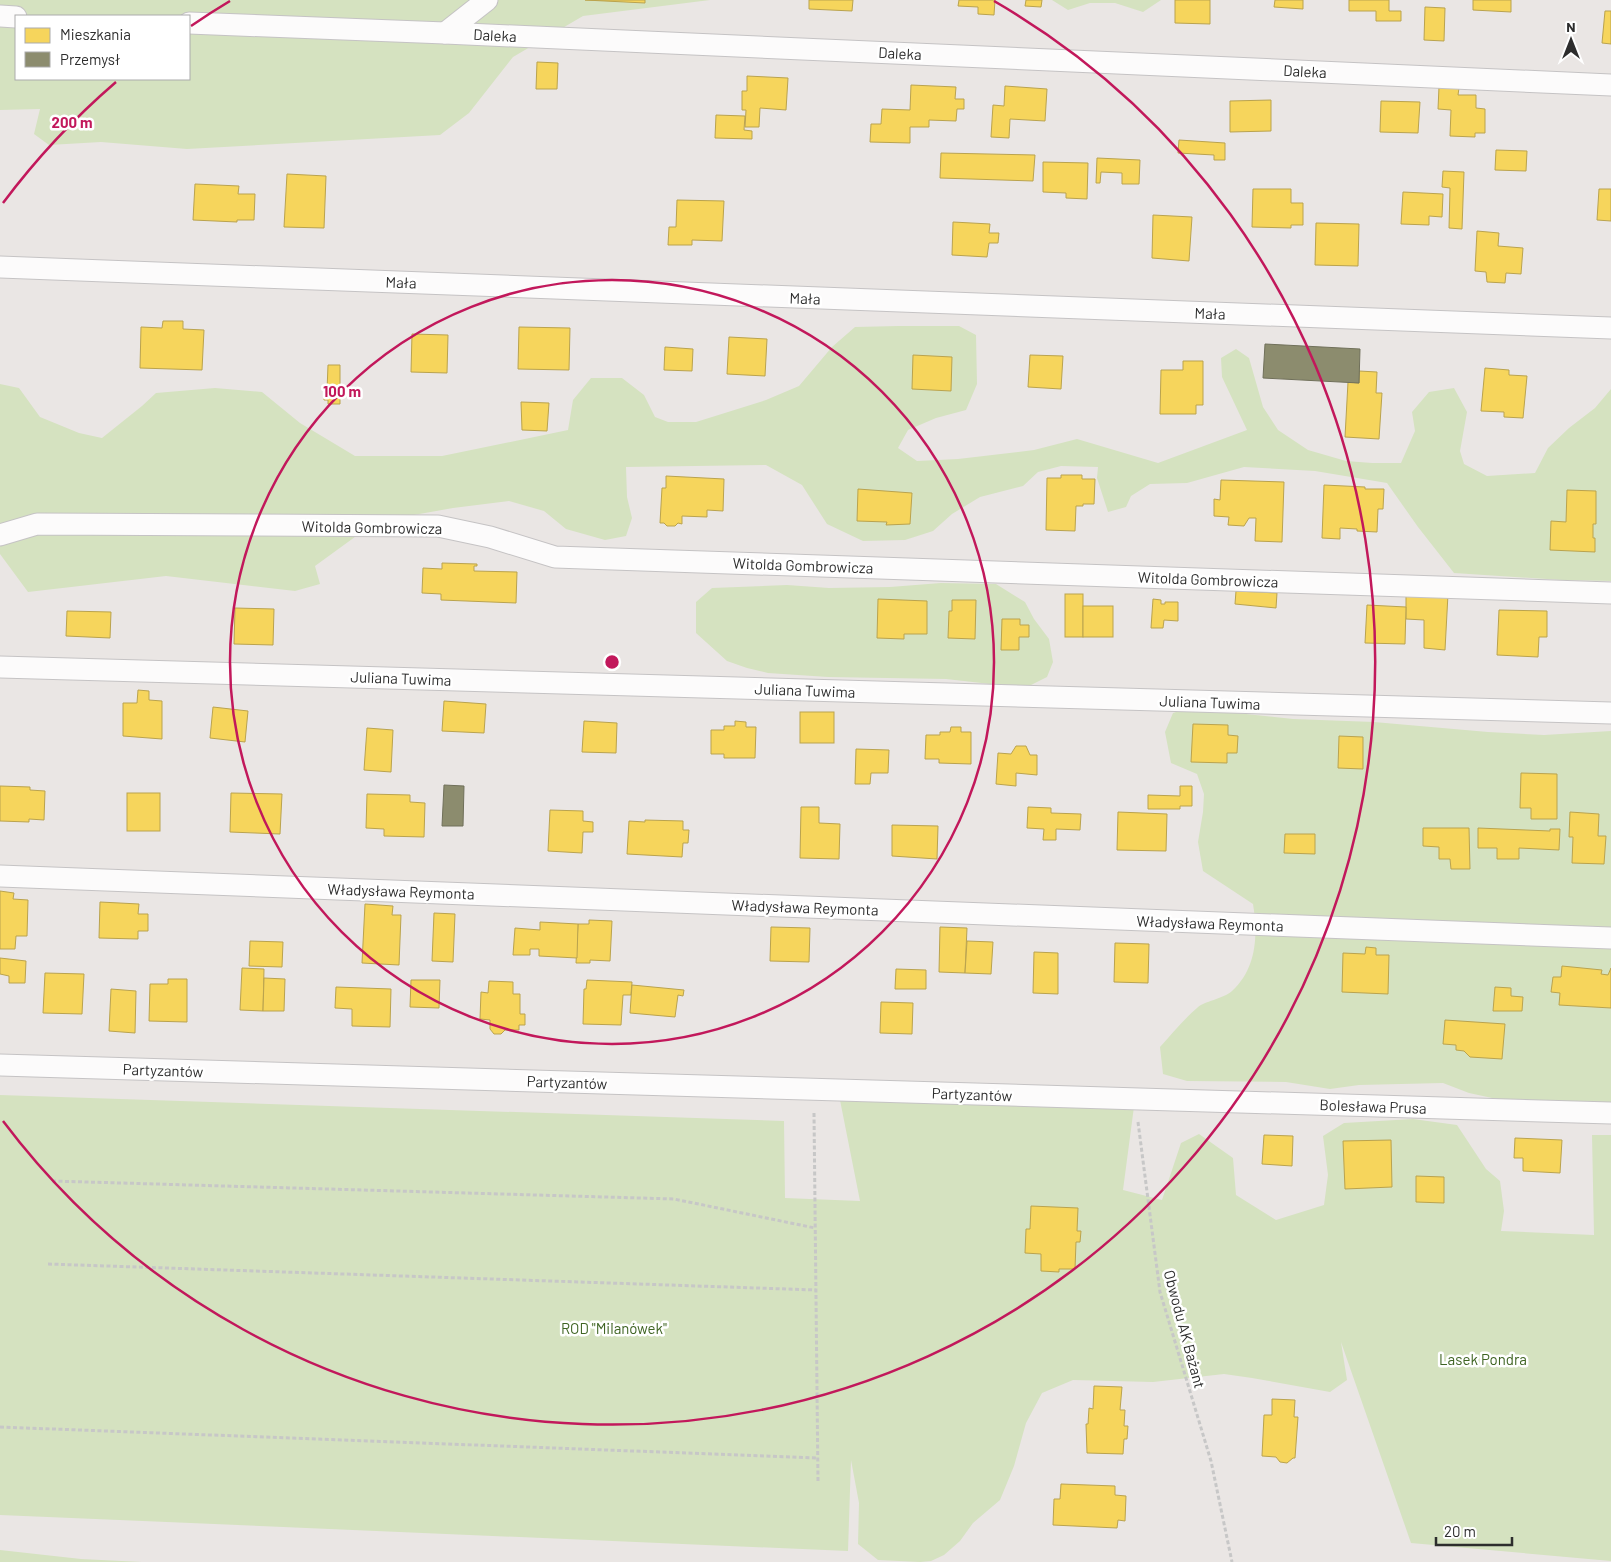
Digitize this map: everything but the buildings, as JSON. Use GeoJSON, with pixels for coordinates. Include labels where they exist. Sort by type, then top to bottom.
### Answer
{"type":"FeatureCollection","features":[{"type":"Feature","properties":{"kind":"street"},"geometry":{"type":"LineString","coordinates":[[445,33],[486,0]]}},
{"type":"Feature","properties":{"kind":"street"},"geometry":{"type":"LineString","coordinates":[[0,16],[15,17]]}},
{"type":"Feature","properties":{"kind":"street","name":"Daleka"},"geometry":{"type":"LineString","coordinates":[[190,23],[1611,85]]}},
{"type":"Feature","properties":{"kind":"street","name":"Mała"},"geometry":{"type":"LineString","coordinates":[[0,267],[1611,328]]}},
{"type":"Feature","properties":{"kind":"street","name":"Witolda Gombrowicza"},"geometry":{"type":"LineString","coordinates":[[0,535],[37,524],[438,526],[490,537],[555,557],[1611,593]]}},
{"type":"Feature","properties":{"kind":"street","name":"Juliana Tuwima"},"geometry":{"type":"LineString","coordinates":[[0,667],[1611,713]]}},
{"type":"Feature","properties":{"kind":"street","name":"Władysława Reymonta"},"geometry":{"type":"LineString","coordinates":[[0,876],[1611,938]]}},
{"type":"Feature","properties":{"kind":"street","name":"Partyzantów"},"geometry":{"type":"LineString","coordinates":[[0,1064],[1135,1099]]}},
{"type":"Feature","properties":{"kind":"street","name":"Bolesława Prusa"},"geometry":{"type":"LineString","coordinates":[[1135,1099],[1611,1113]]}},
{"type":"Feature","properties":{"kind":"path"},"geometry":{"type":"LineString","coordinates":[[814,1090],[818,1482]]}},
{"type":"Feature","properties":{"kind":"path","name":"Obwodu AK Bażant"},"geometry":{"type":"LineString","coordinates":[[1135,1099],[1160,1292],[1211,1461],[1232,1562]]}},
{"type":"Feature","properties":{"kind":"path"},"geometry":{"type":"LineString","coordinates":[[52,1181],[674,1199],[815,1228]]}},
{"type":"Feature","properties":{"kind":"path"},"geometry":{"type":"LineString","coordinates":[[48,1264],[816,1290]]}},
{"type":"Feature","properties":{"kind":"path"},"geometry":{"type":"LineString","coordinates":[[0,1427],[818,1458]]}},
{"type":"Feature","properties":{"kind":"green space"},"geometry":{"type":"Polygon","coordinates":[[[0,0],[710,0],[583,16],[513,57],[469,113],[440,135],[187,149],[101,142],[49,145],[34,134],[40,109],[0,110],[0,0]]]}},
{"type":"Feature","properties":{"kind":"green space"},"geometry":{"type":"Polygon","coordinates":[[[1052,0],[1161,0],[1143,12],[1115,3],[1090,3],[1068,10],[1052,0]]]}},
{"type":"Feature","properties":{"kind":"green space"},"geometry":{"type":"Polygon","coordinates":[[[959,326],[976,335],[977,384],[966,410],[936,418],[908,430],[898,448],[917,461],[958,459],[1034,450],[1077,439],[1158,463],[1247,430],[1222,377],[1221,358],[1236,349],[1249,358],[1263,407],[1278,430],[1308,450],[1346,461],[1401,463],[1415,431],[1412,412],[1429,392],[1454,388],[1467,412],[1460,451],[1464,464],[1487,476],[1535,473],[1548,448],[1569,428],[1595,408],[1611,389],[1611,581],[1454,573],[1387,483],[1315,471],[1244,467],[1187,483],[1150,484],[1131,496],[1126,507],[1108,512],[1097,478],[1098,467],[1061,466],[1038,472],[1023,486],[980,497],[952,514],[933,531],[905,540],[863,541],[827,524],[802,485],[766,465],[626,467],[627,497],[632,518],[626,536],[605,540],[566,529],[544,511],[509,501],[453,508],[397,518],[370,526],[315,566],[320,584],[295,591],[166,576],[28,592],[0,554],[0,384],[19,388],[40,417],[79,433],[102,438],[156,393],[215,388],[262,392],[300,423],[355,456],[442,456],[568,430],[573,400],[591,378],[622,378],[644,395],[655,417],[668,422],[696,422],[766,400],[799,386],[832,347],[855,327],[959,326]]]}},
{"type":"Feature","properties":{"kind":"green space"},"geometry":{"type":"Polygon","coordinates":[[[941,583],[996,584],[1025,602],[1034,619],[1049,639],[1053,662],[1047,677],[1031,685],[1017,687],[946,679],[828,677],[768,673],[727,661],[696,633],[696,602],[712,588],[787,585],[829,588],[890,587],[941,583]]]}},
{"type":"Feature","properties":{"kind":"green space"},"geometry":{"type":"Polygon","coordinates":[[[1189,708],[1293,719],[1374,722],[1488,732],[1544,735],[1611,731],[1611,1106],[1506,1101],[1469,1093],[1443,1083],[1359,1085],[1330,1089],[1286,1082],[1187,1081],[1163,1074],[1160,1047],[1197,1008],[1228,994],[1240,982],[1251,962],[1255,939],[1253,904],[1203,871],[1198,842],[1204,794],[1197,774],[1171,763],[1165,732],[1173,713],[1189,708]]]}},
{"type":"Feature","properties":{"kind":"green space"},"geometry":{"type":"Polygon","coordinates":[[[838,1090],[1135,1099],[1123,1190],[1162,1200],[1181,1143],[1199,1134],[1233,1158],[1236,1195],[1276,1220],[1324,1205],[1328,1175],[1323,1136],[1344,1123],[1413,1119],[1457,1125],[1486,1169],[1500,1181],[1504,1211],[1501,1231],[1594,1235],[1592,1135],[1611,1135],[1611,1561],[1411,1543],[1341,1342],[1347,1380],[1330,1392],[1224,1374],[1153,1382],[1073,1380],[1042,1393],[1026,1423],[1014,1466],[1000,1500],[973,1523],[960,1541],[944,1555],[931,1561],[878,1560],[858,1544],[859,1503],[851,1460],[848,1551],[0,1515],[0,1095],[784,1121],[785,1198],[860,1201],[838,1090]]]}},
{"type":"Feature","properties":{"kind":"green space"},"geometry":{"type":"Polygon","coordinates":[[[0,1550],[81,1559],[142,1562],[0,1562],[0,1550]]]}},
{"type":"Feature","properties":{"kind":"park label","name":"ROD \"Milanówek\""},"geometry":{"type":"Point","coordinates":[614,1328]}},
{"type":"Feature","properties":{"kind":"park label","name":"Lasek Pondra"},"geometry":{"type":"Point","coordinates":[1483,1359]}}]}
